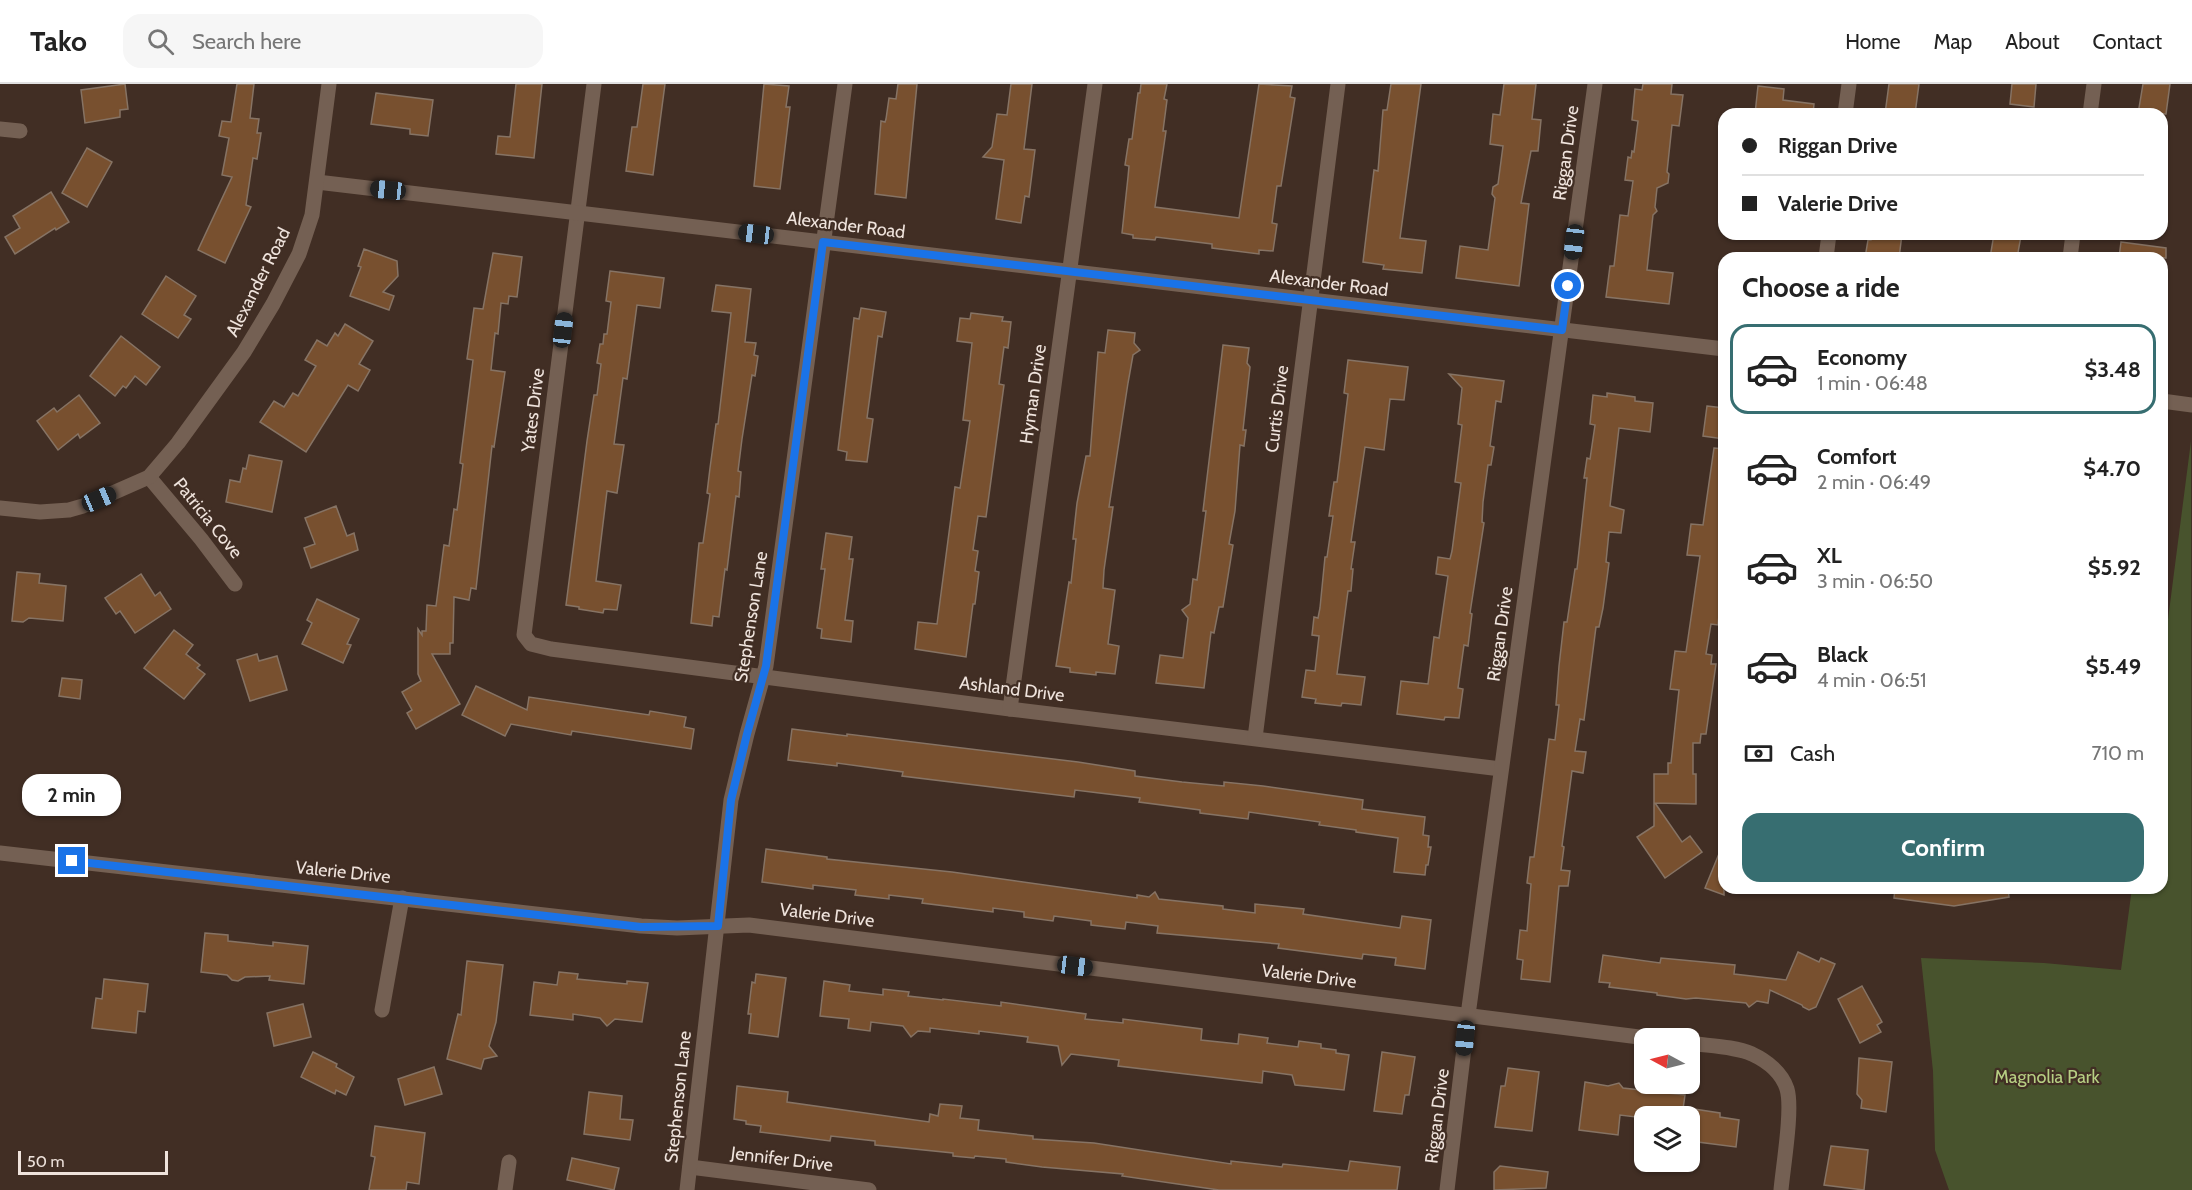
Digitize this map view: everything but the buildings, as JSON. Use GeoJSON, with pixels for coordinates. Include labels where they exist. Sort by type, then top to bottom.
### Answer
{"type":"FeatureCollection","features":[{"type":"Feature","properties":{"kind":"street"},"geometry":{"type":"LineString","coordinates":[[317,182],[329,84]]}},
{"type":"Feature","properties":{"kind":"street","name":"Yates Drive"},"geometry":{"type":"LineString","coordinates":[[524,634],[594,84]]}},
{"type":"Feature","properties":{"kind":"street","name":"Stephenson Lane"},"geometry":{"type":"LineString","coordinates":[[687,1190],[731,800],[764,676],[844,84]]}},
{"type":"Feature","properties":{"kind":"street","name":"Hyman Drive"},"geometry":{"type":"LineString","coordinates":[[1010,709],[1095,84]]}},
{"type":"Feature","properties":{"kind":"street","name":"Curtis Drive"},"geometry":{"type":"LineString","coordinates":[[1255,738],[1338,84]]}},
{"type":"Feature","properties":{"kind":"street","name":"Riggan Drive"},"geometry":{"type":"LineString","coordinates":[[1447,1190],[1468,1015],[1595,84]]}},
{"type":"Feature","properties":{"kind":"street"},"geometry":{"type":"LineString","coordinates":[[1846,108],[1849,84]]}},
{"type":"Feature","properties":{"kind":"street"},"geometry":{"type":"LineString","coordinates":[[2091,108],[2094,84]]}},
{"type":"Feature","properties":{"kind":"street"},"geometry":{"type":"LineString","coordinates":[[0,129],[20,131]]}},
{"type":"Feature","properties":{"kind":"street","name":"Alexander Road"},"geometry":{"type":"LineString","coordinates":[[0,508],[40,512],[69,510],[149,477],[210,400],[244,352],[273,304],[299,254],[312,215],[317,182],[1718,348]]}},
{"type":"Feature","properties":{"kind":"street"},"geometry":{"type":"LineString","coordinates":[[2168,402],[2192,405]]}},
{"type":"Feature","properties":{"kind":"street","name":"Patricia Cove"},"geometry":{"type":"LineString","coordinates":[[149,477],[235,584]]}},
{"type":"Feature","properties":{"kind":"street","name":"Ashland Drive"},"geometry":{"type":"LineString","coordinates":[[524,634],[531,644],[551,649],[1010,709],[1501,769]]}},
{"type":"Feature","properties":{"kind":"street","name":"Valerie Drive"},"geometry":{"type":"LineString","coordinates":[[0,853],[641,927],[749,925],[1634,1036]]}},
{"type":"Feature","properties":{"kind":"street"},"geometry":{"type":"LineString","coordinates":[[382,1010],[402,898]]}},
{"type":"Feature","properties":{"kind":"street"},"geometry":{"type":"LineString","coordinates":[[1700,1045],[1751,1054],[1767,1063],[1777,1073],[1788,1092],[1789,1107],[1780,1190]]}},
{"type":"Feature","properties":{"kind":"street"},"geometry":{"type":"LineString","coordinates":[[505,1190],[509,1162]]}},
{"type":"Feature","properties":{"kind":"street","name":"Jennifer Drive"},"geometry":{"type":"LineString","coordinates":[[690,1167],[869,1190]]}},
{"type":"Feature","properties":{"kind":"green space","name":"Magnolia Park"},"geometry":{"type":"Polygon","coordinates":[[[2191,441],[2192,1190],[1949,1190],[1935,1150],[1933,1071],[1921,958],[2044,963],[2121,970],[2131,894],[2168,894],[2168,619],[2191,441]]]}},
{"type":"Feature","properties":{"kind":"route"},"geometry":{"type":"LineString","coordinates":[[72,861],[641,927],[718,926],[731,800],[766,666],[823,242],[1562,330],[1568,286]]}}]}
